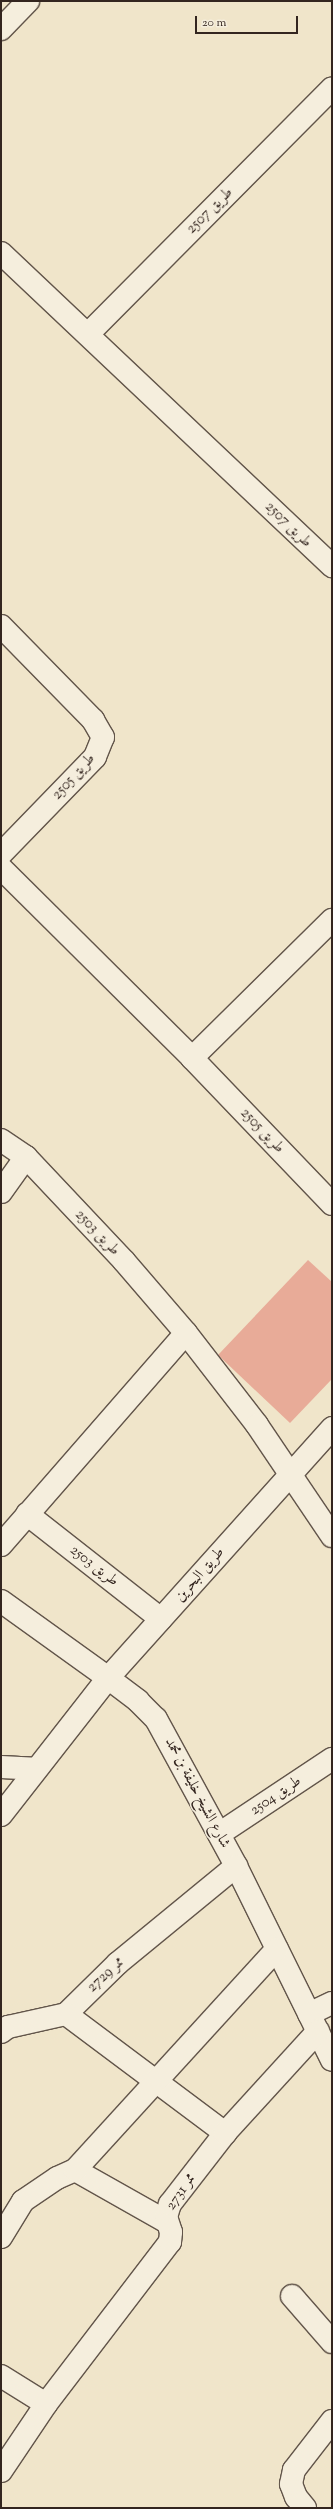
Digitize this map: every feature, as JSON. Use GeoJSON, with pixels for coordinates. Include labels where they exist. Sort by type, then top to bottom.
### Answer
{"type":"FeatureCollection","features":[{"type":"Feature","properties":{"kind":"street"},"geometry":{"type":"LineString","coordinates":[[1,29],[28,1]]}},
{"type":"Feature","properties":{"kind":"street","name":"طريق 2507"},"geometry":{"type":"LineString","coordinates":[[88,334],[332,88]]}},
{"type":"Feature","properties":{"kind":"street","name":"طريق 2507"},"geometry":{"type":"LineString","coordinates":[[1,253],[332,566]]}},
{"type":"Feature","properties":{"kind":"street","name":"طريق 2505"},"geometry":{"type":"LineString","coordinates":[[1,626],[94,720],[103,738],[95,757],[1,854]]}},
{"type":"Feature","properties":{"kind":"street","name":"طريق 2505"},"geometry":{"type":"LineString","coordinates":[[1,868],[192,1058],[332,1204]]}},
{"type":"Feature","properties":{"kind":"street"},"geometry":{"type":"LineString","coordinates":[[192,1058],[332,920]]}},
{"type":"Feature","properties":{"kind":"street","name":"طريق 2503"},"geometry":{"type":"LineString","coordinates":[[1,1140],[26,1157],[124,1261],[186,1334],[290,1472],[332,1536]]}},
{"type":"Feature","properties":{"kind":"street"},"geometry":{"type":"LineString","coordinates":[[1,1192],[26,1157]]}},
{"type":"Feature","properties":{"kind":"street"},"geometry":{"type":"LineString","coordinates":[[1,1545],[186,1334]]}},
{"type":"Feature","properties":{"kind":"street"},"geometry":{"type":"LineString","coordinates":[[290,1472],[332,1428]]}},
{"type":"Feature","properties":{"kind":"street","name":"طريق البحرين"},"geometry":{"type":"LineString","coordinates":[[108,1678],[290,1472]]}},
{"type":"Feature","properties":{"kind":"street","name":"طريق 2503"},"geometry":{"type":"LineString","coordinates":[[27,1514],[161,1619]]}},
{"type":"Feature","properties":{"kind":"street"},"geometry":{"type":"LineString","coordinates":[[1,1601],[108,1678],[35,1769],[1,1815]]}},
{"type":"Feature","properties":{"kind":"street","name":"شارع الشيخ خليفة بن محمد"},"geometry":{"type":"LineString","coordinates":[[108,1678],[138,1701],[156,1720],[236,1866],[332,2060]]}},
{"type":"Feature","properties":{"kind":"street","name":"طريق 2504"},"geometry":{"type":"LineString","coordinates":[[219,1834],[332,1759]]}},
{"type":"Feature","properties":{"kind":"street"},"geometry":{"type":"LineString","coordinates":[[1,1767],[35,1769]]}},
{"type":"Feature","properties":{"kind":"street","name":"ممر 2729"},"geometry":{"type":"LineString","coordinates":[[66,2014],[118,1963],[236,1866]]}},
{"type":"Feature","properties":{"kind":"street"},"geometry":{"type":"LineString","coordinates":[[1,2237],[23,2201],[57,2178],[75,2170],[157,2084],[277,1950]]}},
{"type":"Feature","properties":{"kind":"street"},"geometry":{"type":"LineString","coordinates":[[314,2022],[332,2003]]}},
{"type":"Feature","properties":{"kind":"street"},"geometry":{"type":"LineString","coordinates":[[1,2032],[8,2027],[66,2014],[224,2133]]}},
{"type":"Feature","properties":{"kind":"street","name":"ممر 2731"},"geometry":{"type":"LineString","coordinates":[[1,2471],[46,2404],[170,2242],[170,2232],[166,2213],[170,2204],[224,2133],[314,2022]]}},
{"type":"Feature","properties":{"kind":"street"},"geometry":{"type":"LineString","coordinates":[[75,2170],[167,2222]]}},
{"type":"Feature","properties":{"kind":"street"},"geometry":{"type":"LineString","coordinates":[[292,2296],[332,2342]]}},
{"type":"Feature","properties":{"kind":"street"},"geometry":{"type":"LineString","coordinates":[[1,2376],[46,2404]]}},
{"type":"Feature","properties":{"kind":"street"},"geometry":{"type":"LineString","coordinates":[[296,2504],[291,2484],[294,2470],[332,2421]]}},
{"type":"Feature","properties":{"kind":"building"},"geometry":{"type":"Polygon","coordinates":[[[308,1260],[332,1282],[332,1379],[290,1423],[218,1355],[308,1260]]]}}]}
